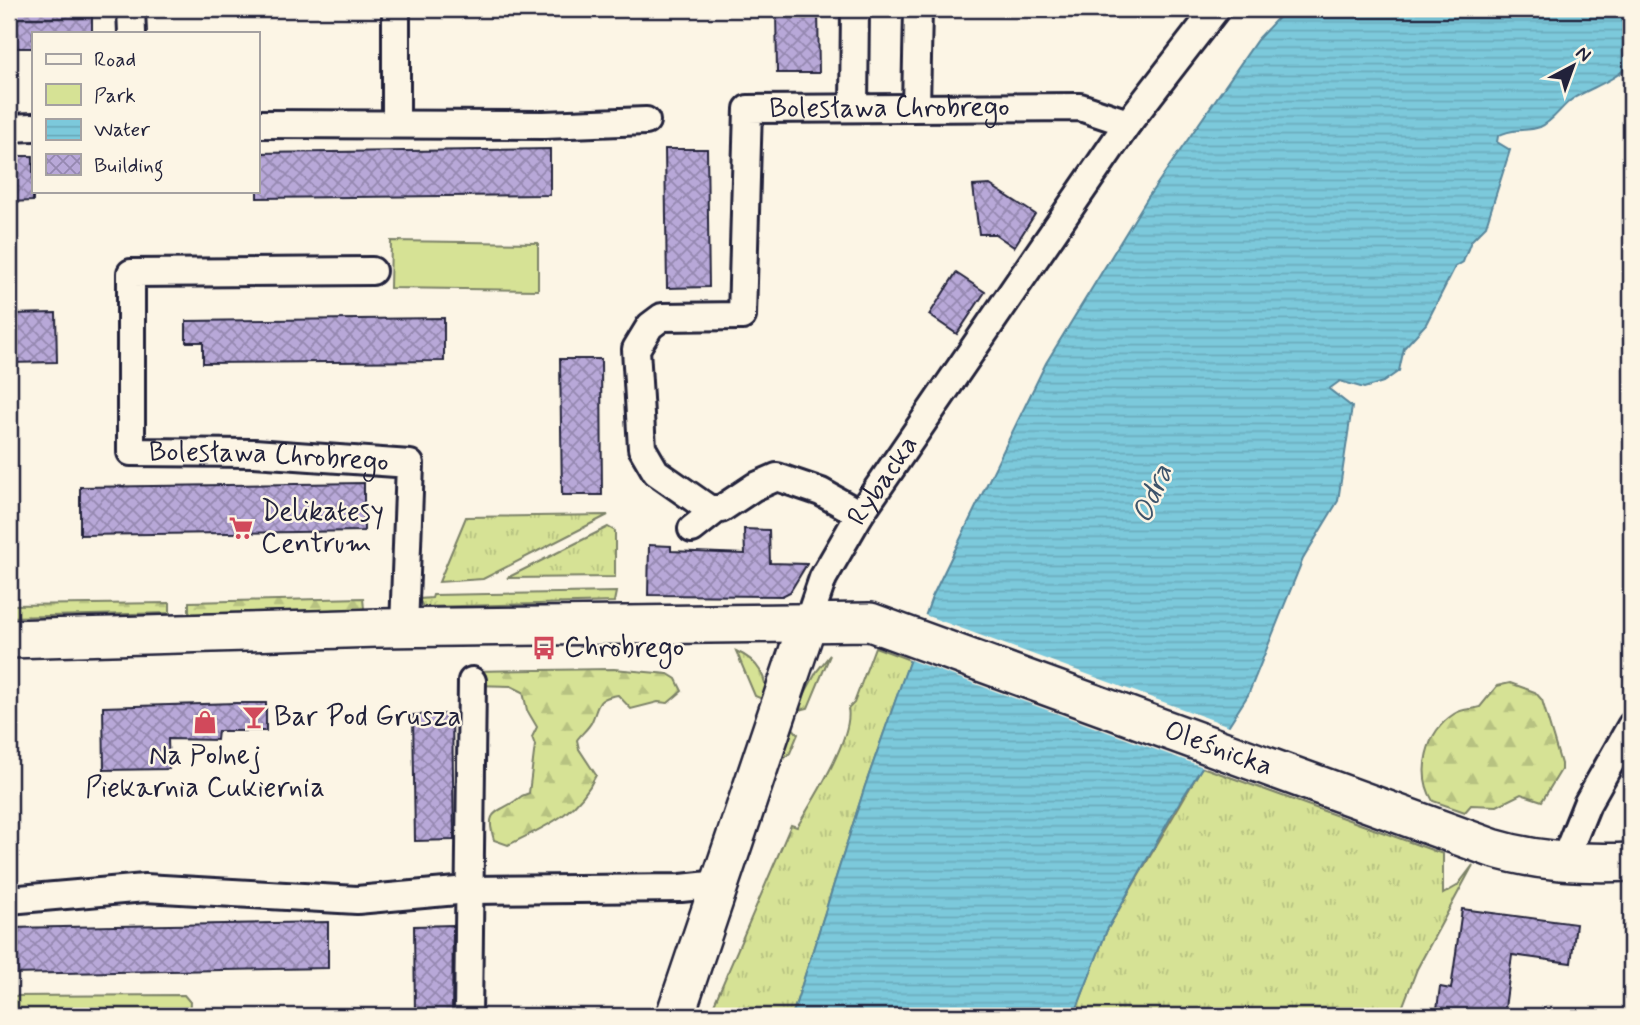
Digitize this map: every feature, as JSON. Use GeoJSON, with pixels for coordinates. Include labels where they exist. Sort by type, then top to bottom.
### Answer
{"type":"FeatureCollection","features":[{"type":"Feature","properties":{"kind":"main road"},"geometry":{"type":"LineString","coordinates":[[9,639],[404,628],[808,622]]}},
{"type":"Feature","properties":{"kind":"main road","name":"Oleśnicka"},"geometry":{"type":"LineString","coordinates":[[808,622],[870,622],[904,633],[1508,853],[1564,861],[1631,862]]}},
{"type":"Feature","properties":{"kind":"main road","name":"Rybacka"},"geometry":{"type":"LineString","coordinates":[[675,1016],[808,622]]}},
{"type":"Feature","properties":{"kind":"street"},"geometry":{"type":"LineString","coordinates":[[131,9],[132,32]]}},
{"type":"Feature","properties":{"kind":"street"},"geometry":{"type":"LineString","coordinates":[[396,9],[396,123]]}},
{"type":"Feature","properties":{"kind":"street"},"geometry":{"type":"LineString","coordinates":[[854,107],[855,9]]}},
{"type":"Feature","properties":{"kind":"street"},"geometry":{"type":"LineString","coordinates":[[916,107],[918,9]]}},
{"type":"Feature","properties":{"kind":"street","name":"Rybacka"},"geometry":{"type":"LineString","coordinates":[[808,622],[823,578],[860,514],[1128,123],[1216,9]]}},
{"type":"Feature","properties":{"kind":"street","name":"Bolesława Chrobrego"},"geometry":{"type":"LineString","coordinates":[[716,510],[699,504],[656,472],[645,456],[636,349],[650,326],[662,317],[742,316],[748,109],[1080,107],[1128,123]]}},
{"type":"Feature","properties":{"kind":"street"},"geometry":{"type":"LineString","coordinates":[[259,124],[396,123],[415,126],[646,121]]}},
{"type":"Feature","properties":{"kind":"street"},"geometry":{"type":"LineString","coordinates":[[9,128],[32,127]]}},
{"type":"Feature","properties":{"kind":"street","name":"Bolesława Chrobrego"},"geometry":{"type":"LineString","coordinates":[[372,271],[131,273],[131,452],[254,453],[410,464],[404,628]]}},
{"type":"Feature","properties":{"kind":"street"},"geometry":{"type":"LineString","coordinates":[[692,529],[716,510],[777,477],[800,483],[860,514]]}},
{"type":"Feature","properties":{"kind":"street"},"geometry":{"type":"LineString","coordinates":[[468,1016],[472,681]]}},
{"type":"Feature","properties":{"kind":"street"},"geometry":{"type":"LineString","coordinates":[[1564,861],[1587,804],[1631,726]]}},
{"type":"Feature","properties":{"kind":"street"},"geometry":{"type":"LineString","coordinates":[[9,900],[145,888],[302,890],[357,900],[468,890],[681,888],[720,884]]}},
{"type":"Feature","properties":{"kind":"green space"},"geometry":{"type":"Polygon","coordinates":[[[391,241],[538,243],[538,290],[390,288],[391,241]]]}},
{"type":"Feature","properties":{"kind":"green space"},"geometry":{"type":"Polygon","coordinates":[[[608,515],[483,579],[439,582],[466,517],[608,515]]]}},
{"type":"Feature","properties":{"kind":"green space"},"geometry":{"type":"Polygon","coordinates":[[[608,527],[615,531],[615,577],[507,578],[608,527]]]}},
{"type":"Feature","properties":{"kind":"green space"},"geometry":{"type":"Polygon","coordinates":[[[616,592],[614,602],[423,607],[419,599],[432,598],[433,595],[616,592]]]}},
{"type":"Feature","properties":{"kind":"green space"},"geometry":{"type":"Polygon","coordinates":[[[363,598],[364,609],[189,614],[189,602],[363,598]]]}},
{"type":"Feature","properties":{"kind":"green space"},"geometry":{"type":"Polygon","coordinates":[[[170,603],[170,613],[9,617],[9,605],[170,603]]]}},
{"type":"Feature","properties":{"kind":"green space"},"geometry":{"type":"Polygon","coordinates":[[[875,647],[910,660],[865,786],[792,1016],[709,1016],[791,825],[797,827],[838,752],[845,735],[848,709],[854,703],[875,647]]]}},
{"type":"Feature","properties":{"kind":"green space"},"geometry":{"type":"Polygon","coordinates":[[[736,651],[751,660],[760,671],[767,701],[755,696],[736,651]]]}},
{"type":"Feature","properties":{"kind":"green space"},"geometry":{"type":"Polygon","coordinates":[[[830,655],[808,708],[795,711],[817,671],[830,655]]]}},
{"type":"Feature","properties":{"kind":"green space"},"geometry":{"type":"Polygon","coordinates":[[[614,669],[668,674],[676,679],[682,691],[668,703],[658,702],[631,709],[618,695],[602,700],[591,724],[577,740],[579,749],[596,775],[580,800],[559,818],[508,845],[494,840],[491,823],[494,814],[529,793],[535,745],[532,737],[537,727],[527,710],[523,692],[511,686],[474,685],[473,671],[614,669]]]}},
{"type":"Feature","properties":{"kind":"green space"},"geometry":{"type":"Polygon","coordinates":[[[1510,683],[1535,692],[1542,700],[1561,764],[1561,770],[1542,801],[1521,794],[1497,806],[1471,805],[1465,812],[1433,801],[1425,778],[1425,766],[1431,742],[1437,731],[1454,714],[1480,707],[1497,686],[1510,683]]]}},
{"type":"Feature","properties":{"kind":"green space"},"geometry":{"type":"Polygon","coordinates":[[[790,725],[798,734],[790,753],[774,768],[790,725]]]}},
{"type":"Feature","properties":{"kind":"green space"},"geometry":{"type":"Polygon","coordinates":[[[1202,767],[1443,854],[1443,894],[1457,886],[1473,865],[1417,969],[1399,1016],[1074,1016],[1107,930],[1202,767]]]}},
{"type":"Feature","properties":{"kind":"green space"},"geometry":{"type":"Polygon","coordinates":[[[184,995],[190,1002],[189,1016],[9,1016],[9,996],[184,995]]]}},
{"type":"Feature","properties":{"kind":"water","name":"Odra"},"geometry":{"type":"Polygon","coordinates":[[[1286,9],[1631,9],[1631,63],[1611,79],[1570,101],[1540,127],[1498,136],[1497,142],[1510,150],[1486,226],[1471,241],[1463,262],[1455,267],[1426,324],[1404,348],[1399,371],[1383,382],[1364,388],[1340,381],[1329,389],[1352,407],[1338,501],[1303,559],[1248,695],[1176,808],[1107,930],[1074,1016],[792,1016],[865,786],[932,597],[1046,363],[1148,197],[1257,40],[1286,9]]]}},
{"type":"Feature","properties":{"kind":"pier"},"geometry":{"type":"Polygon","coordinates":[[[922,614],[1232,727],[1206,768],[907,659],[922,614]]]}},
{"type":"Feature","properties":{"kind":"building"},"geometry":{"type":"Polygon","coordinates":[[[9,9],[92,9],[92,32],[32,32],[32,48],[9,48],[9,9]]]}},
{"type":"Feature","properties":{"kind":"building"},"geometry":{"type":"Polygon","coordinates":[[[776,9],[818,9],[819,73],[777,73],[776,9]]]}},
{"type":"Feature","properties":{"kind":"building"},"geometry":{"type":"Polygon","coordinates":[[[550,149],[550,195],[257,198],[259,153],[550,149]]]}},
{"type":"Feature","properties":{"kind":"building"},"geometry":{"type":"Polygon","coordinates":[[[665,149],[707,149],[709,287],[667,288],[665,149]]]}},
{"type":"Feature","properties":{"kind":"building"},"geometry":{"type":"Polygon","coordinates":[[[9,156],[32,156],[33,201],[9,202],[9,156]]]}},
{"type":"Feature","properties":{"kind":"building"},"geometry":{"type":"Polygon","coordinates":[[[990,185],[1035,214],[1014,247],[995,234],[979,234],[973,186],[990,185]]]}},
{"type":"Feature","properties":{"kind":"building"},"geometry":{"type":"Polygon","coordinates":[[[956,273],[985,292],[957,334],[929,315],[956,273]]]}},
{"type":"Feature","properties":{"kind":"building"},"geometry":{"type":"Polygon","coordinates":[[[56,313],[57,362],[9,363],[9,314],[56,313]]]}},
{"type":"Feature","properties":{"kind":"building"},"geometry":{"type":"Polygon","coordinates":[[[444,318],[444,361],[203,363],[203,342],[186,342],[186,321],[444,318]]]}},
{"type":"Feature","properties":{"kind":"building"},"geometry":{"type":"Polygon","coordinates":[[[560,359],[601,359],[602,495],[562,495],[560,359]]]}},
{"type":"Feature","properties":{"kind":"building"},"geometry":{"type":"Polygon","coordinates":[[[364,483],[364,531],[80,535],[80,487],[364,483]]]}},
{"type":"Feature","properties":{"kind":"building"},"geometry":{"type":"Polygon","coordinates":[[[744,529],[769,530],[770,563],[807,564],[790,592],[782,596],[648,595],[649,545],[671,546],[671,551],[745,554],[744,529]]]}},
{"type":"Feature","properties":{"kind":"building"},"geometry":{"type":"Polygon","coordinates":[[[266,703],[266,731],[218,731],[217,740],[168,739],[169,769],[104,770],[103,707],[266,703]]]}},
{"type":"Feature","properties":{"kind":"building"},"geometry":{"type":"Polygon","coordinates":[[[452,714],[454,840],[415,841],[413,715],[452,714]]]}},
{"type":"Feature","properties":{"kind":"building"},"geometry":{"type":"Polygon","coordinates":[[[1462,909],[1576,924],[1571,963],[1512,955],[1504,1016],[1436,1016],[1440,987],[1451,989],[1462,909]]]}},
{"type":"Feature","properties":{"kind":"building"},"geometry":{"type":"Polygon","coordinates":[[[328,922],[328,968],[9,974],[9,928],[328,922]]]}},
{"type":"Feature","properties":{"kind":"building"},"geometry":{"type":"Polygon","coordinates":[[[453,925],[452,1016],[415,1016],[414,926],[453,925]]]}},
{"type":"Feature","properties":{"kind":"place","name":"Delikatesy Centrum"},"geometry":{"type":"Point","coordinates":[241,528]}},
{"type":"Feature","properties":{"kind":"place","name":"Chrobrego"},"geometry":{"type":"Point","coordinates":[544,648]}},
{"type":"Feature","properties":{"kind":"place","name":"Bar Pod Grusza"},"geometry":{"type":"Point","coordinates":[254,717]}},
{"type":"Feature","properties":{"kind":"place","name":"Na Polnej Piekarnia Cukiernia"},"geometry":{"type":"Point","coordinates":[205,722]}}]}
